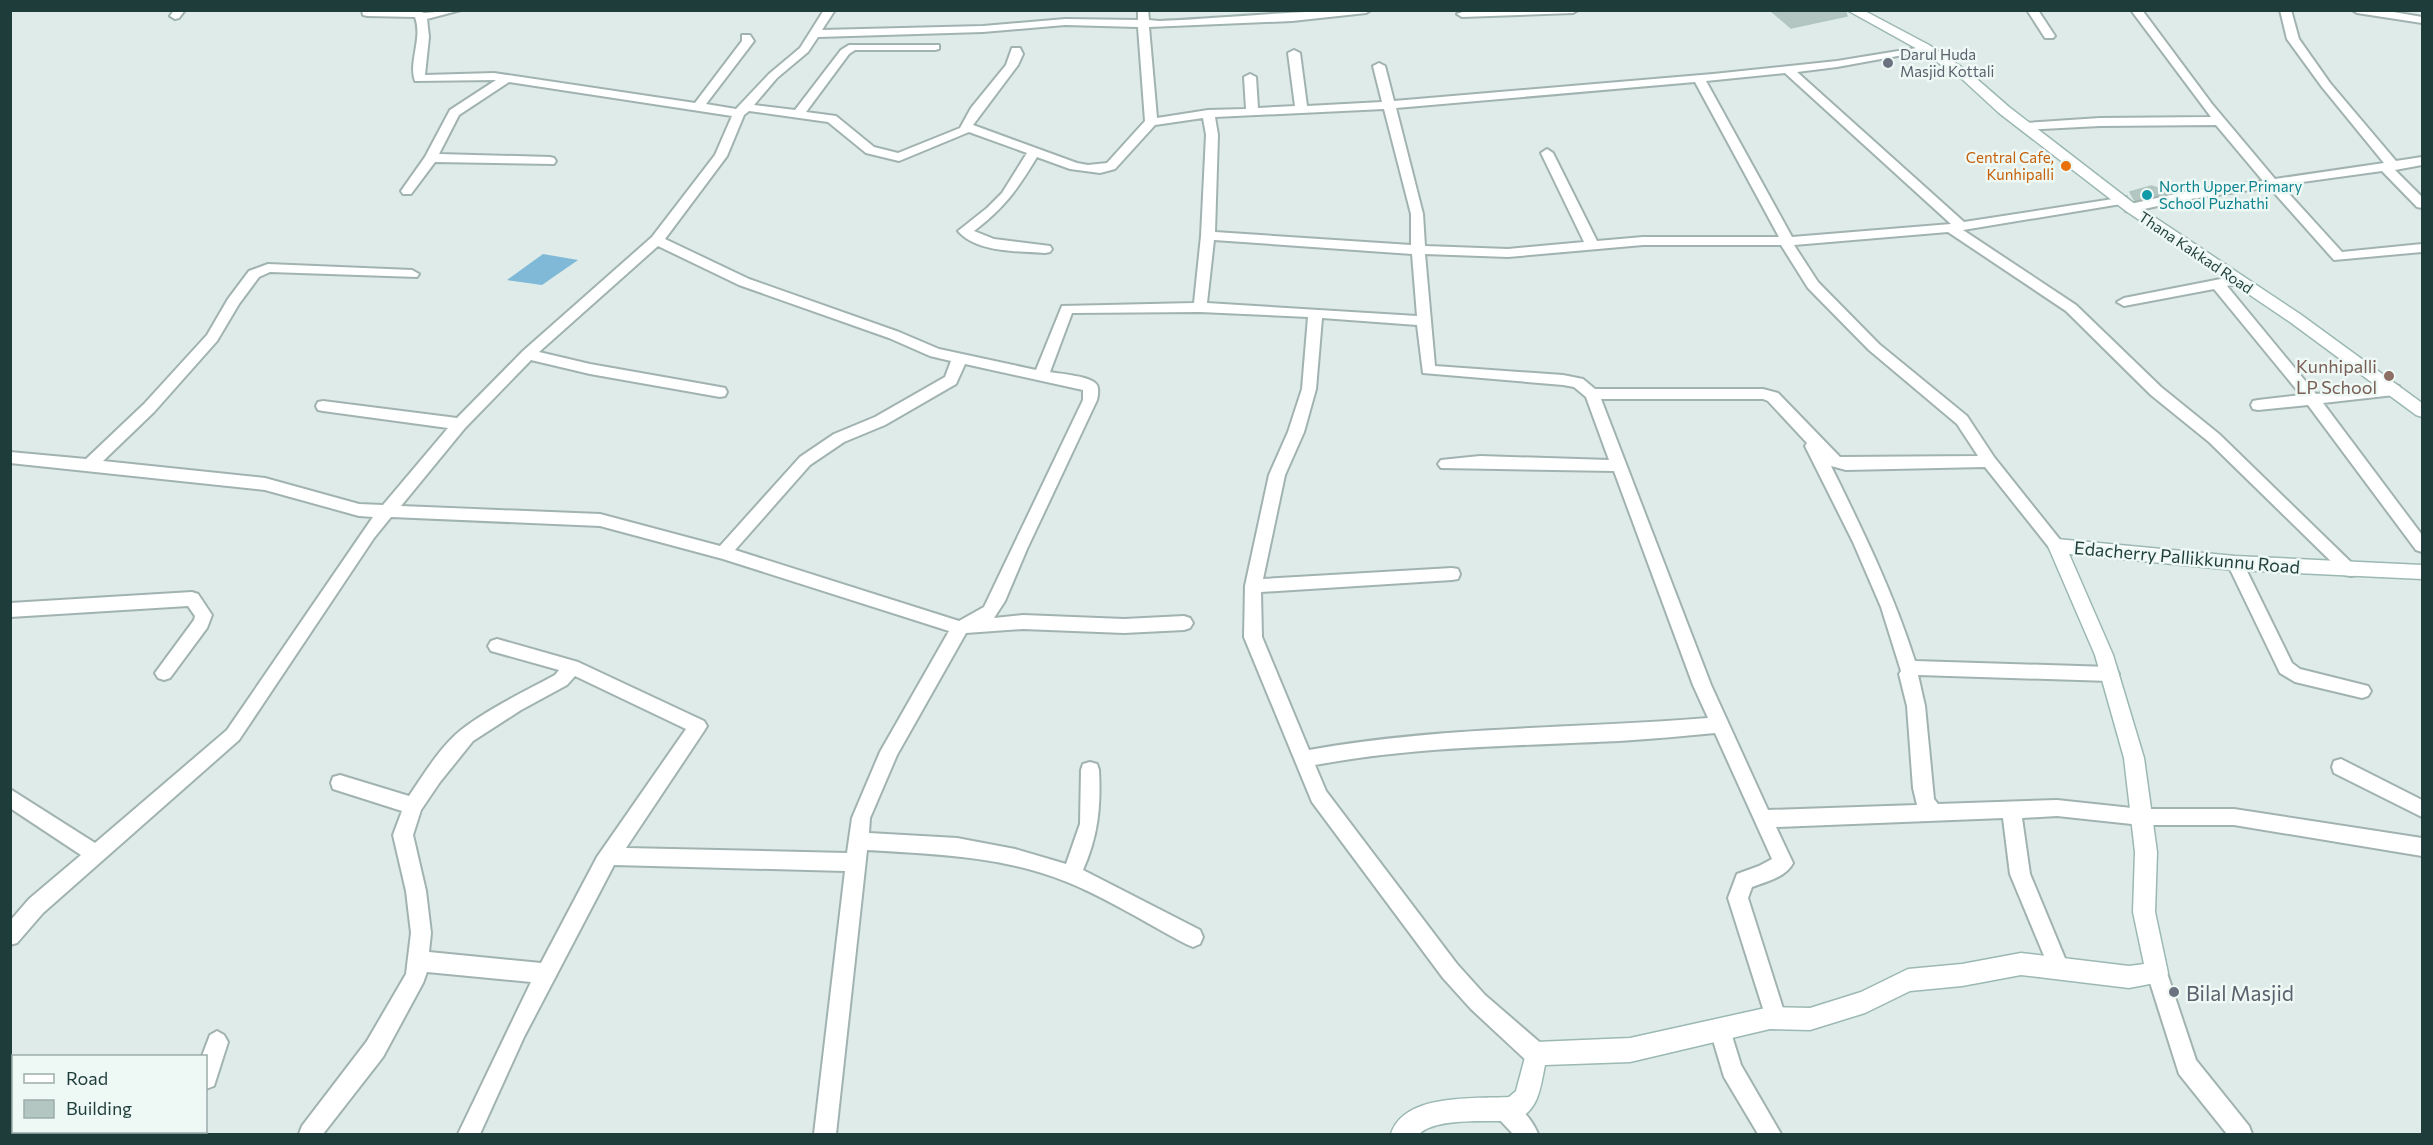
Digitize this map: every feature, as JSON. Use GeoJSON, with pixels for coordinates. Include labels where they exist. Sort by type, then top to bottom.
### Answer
{"type":"FeatureCollection","features":[{"type":"Feature","properties":{"kind":"main road","name":"Thana Kakkad Road"},"geometry":{"type":"LineString","coordinates":[[1853,10],[1925,48],[1966,76],[2026,127],[2126,204],[2295,318],[2422,411]]}},
{"type":"Feature","properties":{"kind":"main road","name":"Edacherry Pallikkunnu Road"},"geometry":{"type":"LineString","coordinates":[[2157,973],[2144,912],[2146,852],[2134,758],[2110,674],[2057,546],[2235,563],[2422,572]]}},
{"type":"Feature","properties":{"kind":"main road"},"geometry":{"type":"LineString","coordinates":[[1403,1134],[1416,1121],[1441,1112],[1514,1109],[1526,1098],[1536,1054],[1630,1050],[1776,1018],[1810,1019],[1865,1002],[1908,980],[1962,975],[2021,964],[2129,976],[2157,973]]}},
{"type":"Feature","properties":{"kind":"street"},"geometry":{"type":"LineString","coordinates":[[368,10],[367,13],[418,14],[421,17],[424,36],[419,60],[419,79],[494,76],[698,106],[799,113],[832,119],[870,150],[899,157],[969,129],[1088,169],[1111,166],[1151,122],[1208,114],[1389,105],[1699,78],[1837,64],[1925,48]]}},
{"type":"Feature","properties":{"kind":"street"},"geometry":{"type":"LineString","coordinates":[[421,17],[456,10]]}},
{"type":"Feature","properties":{"kind":"street"},"geometry":{"type":"LineString","coordinates":[[10,936],[36,906],[233,735],[368,534],[460,424],[528,354],[657,240],[721,156],[742,110],[773,76],[804,50],[830,10]]}},
{"type":"Feature","properties":{"kind":"street"},"geometry":{"type":"LineString","coordinates":[[814,34],[983,29],[1144,17],[1366,10]]}},
{"type":"Feature","properties":{"kind":"street"},"geometry":{"type":"LineString","coordinates":[[1462,14],[1573,10]]}},
{"type":"Feature","properties":{"kind":"street"},"geometry":{"type":"LineString","coordinates":[[2032,10],[2049,36]]}},
{"type":"Feature","properties":{"kind":"street"},"geometry":{"type":"LineString","coordinates":[[2136,10],[2170,60],[2219,120],[2271,183],[2339,257],[2422,248]]}},
{"type":"Feature","properties":{"kind":"street"},"geometry":{"type":"LineString","coordinates":[[2285,10],[2294,39],[2326,85],[2390,168],[2422,204]]}},
{"type":"Feature","properties":{"kind":"street"},"geometry":{"type":"LineString","coordinates":[[2357,10],[2422,20]]}},
{"type":"Feature","properties":{"kind":"street"},"geometry":{"type":"LineString","coordinates":[[1144,17],[1145,63],[1151,122]]}},
{"type":"Feature","properties":{"kind":"street"},"geometry":{"type":"LineString","coordinates":[[698,106],[748,41],[746,37]]}},
{"type":"Feature","properties":{"kind":"street"},"geometry":{"type":"LineString","coordinates":[[799,113],[845,52],[853,47],[935,47]]}},
{"type":"Feature","properties":{"kind":"street"},"geometry":{"type":"LineString","coordinates":[[964,131],[967,123],[992,91],[1008,75],[1017,54],[1016,50]]}},
{"type":"Feature","properties":{"kind":"street"},"geometry":{"type":"LineString","coordinates":[[1294,53],[1301,108]]}},
{"type":"Feature","properties":{"kind":"street"},"geometry":{"type":"LineString","coordinates":[[1378,66],[1417,214],[1428,370],[1563,380],[1578,383],[1592,394],[1702,685],[1783,863],[1764,874],[1744,880],[1738,898],[1776,1018]]}},
{"type":"Feature","properties":{"kind":"street"},"geometry":{"type":"LineString","coordinates":[[1787,69],[1956,227],[2071,308],[2156,391],[2214,438],[2351,570]]}},
{"type":"Feature","properties":{"kind":"street"},"geometry":{"type":"LineString","coordinates":[[1250,77],[1251,111]]}},
{"type":"Feature","properties":{"kind":"street"},"geometry":{"type":"LineString","coordinates":[[407,191],[431,158],[454,113],[507,78]]}},
{"type":"Feature","properties":{"kind":"street"},"geometry":{"type":"LineString","coordinates":[[1699,78],[1813,285],[1874,347],[1962,420],[1989,461],[2057,546]]}},
{"type":"Feature","properties":{"kind":"street"},"geometry":{"type":"LineString","coordinates":[[1200,307],[1208,236],[1212,135],[1208,114]]}},
{"type":"Feature","properties":{"kind":"street"},"geometry":{"type":"LineString","coordinates":[[2026,127],[2100,122],[2219,120]]}},
{"type":"Feature","properties":{"kind":"street"},"geometry":{"type":"LineString","coordinates":[[1034,152],[1007,195],[992,211],[965,231],[991,243],[1045,249]]}},
{"type":"Feature","properties":{"kind":"street"},"geometry":{"type":"LineString","coordinates":[[1547,153],[1593,246]]}},
{"type":"Feature","properties":{"kind":"street"},"geometry":{"type":"LineString","coordinates":[[431,158],[550,161]]}},
{"type":"Feature","properties":{"kind":"street"},"geometry":{"type":"LineString","coordinates":[[1208,236],[1508,254],[1643,241],[1787,241],[1956,227],[2390,168],[2422,161]]}},
{"type":"Feature","properties":{"kind":"street"},"geometry":{"type":"LineString","coordinates":[[657,240],[744,282],[894,335],[935,353],[1080,382],[1091,387],[1089,400],[997,601],[990,612],[960,628],[889,752],[861,818],[825,1134]]}},
{"type":"Feature","properties":{"kind":"street"},"geometry":{"type":"LineString","coordinates":[[90,465],[149,408],[212,338],[233,302],[255,274],[268,268],[412,274]]}},
{"type":"Feature","properties":{"kind":"street"},"geometry":{"type":"LineString","coordinates":[[2124,302],[2236,280]]}},
{"type":"Feature","properties":{"kind":"street"},"geometry":{"type":"LineString","coordinates":[[2217,283],[2313,400],[2422,546]]}},
{"type":"Feature","properties":{"kind":"street"},"geometry":{"type":"LineString","coordinates":[[1041,376],[1067,309],[1200,307],[1315,314],[1335,312],[1423,321]]}},
{"type":"Feature","properties":{"kind":"street"},"geometry":{"type":"LineString","coordinates":[[1315,314],[1309,389],[1296,432],[1277,475],[1253,586],[1253,637],[1319,796],[1450,971],[1478,1002],[1536,1054]]}},
{"type":"Feature","properties":{"kind":"street"},"geometry":{"type":"LineString","coordinates":[[528,354],[591,369],[720,392]]}},
{"type":"Feature","properties":{"kind":"street"},"geometry":{"type":"LineString","coordinates":[[723,553],[805,461],[840,438],[880,420],[951,380],[960,358]]}},
{"type":"Feature","properties":{"kind":"street"},"geometry":{"type":"LineString","coordinates":[[2258,405],[2394,390]]}},
{"type":"Feature","properties":{"kind":"street"},"geometry":{"type":"LineString","coordinates":[[1592,394],[1763,394],[1773,398],[1836,462],[1846,464],[1989,461]]}},
{"type":"Feature","properties":{"kind":"street"},"geometry":{"type":"LineString","coordinates":[[323,406],[460,424]]}},
{"type":"Feature","properties":{"kind":"street"},"geometry":{"type":"LineString","coordinates":[[1808,434],[1861,542],[1889,607],[1908,668],[2110,674]]}},
{"type":"Feature","properties":{"kind":"street"},"geometry":{"type":"LineString","coordinates":[[10,457],[265,483],[359,510],[600,520],[723,553],[960,628],[1023,622],[1124,626],[1184,623]]}},
{"type":"Feature","properties":{"kind":"street"},"geometry":{"type":"LineString","coordinates":[[1446,464],[1480,462],[1619,466]]}},
{"type":"Feature","properties":{"kind":"street"},"geometry":{"type":"LineString","coordinates":[[2235,563],[2286,668],[2295,675],[2362,691]]}},
{"type":"Feature","properties":{"kind":"street"},"geometry":{"type":"LineString","coordinates":[[1253,586],[1452,574]]}},
{"type":"Feature","properties":{"kind":"street"},"geometry":{"type":"LineString","coordinates":[[10,610],[192,598],[204,615],[201,623],[164,673]]}},
{"type":"Feature","properties":{"kind":"street"},"geometry":{"type":"LineString","coordinates":[[469,1134],[517,1030],[609,856],[698,726],[572,668],[497,646]]}},
{"type":"Feature","properties":{"kind":"street"},"geometry":{"type":"LineString","coordinates":[[310,1134],[375,1049],[416,976],[421,933],[403,835],[413,806],[433,776],[467,736],[515,705],[561,680],[572,668]]}},
{"type":"Feature","properties":{"kind":"street"},"geometry":{"type":"LineString","coordinates":[[1914,668],[1908,674],[1916,706],[1919,764],[1925,802],[1934,813]]}},
{"type":"Feature","properties":{"kind":"street"},"geometry":{"type":"LineString","coordinates":[[1303,759],[1363,748],[1439,740],[1621,733],[1720,725]]}},
{"type":"Feature","properties":{"kind":"street"},"geometry":{"type":"LineString","coordinates":[[2341,766],[2422,809]]}},
{"type":"Feature","properties":{"kind":"street"},"geometry":{"type":"LineString","coordinates":[[1071,874],[1090,829],[1092,806],[1090,770]]}},
{"type":"Feature","properties":{"kind":"street"},"geometry":{"type":"LineString","coordinates":[[340,783],[413,806]]}},
{"type":"Feature","properties":{"kind":"street"},"geometry":{"type":"LineString","coordinates":[[10,796],[96,854]]}},
{"type":"Feature","properties":{"kind":"street"},"geometry":{"type":"LineString","coordinates":[[1763,819],[2057,808],[2141,817],[2234,817],[2422,848]]}},
{"type":"Feature","properties":{"kind":"street"},"geometry":{"type":"LineString","coordinates":[[2012,810],[2020,874],[2059,968]]}},
{"type":"Feature","properties":{"kind":"street"},"geometry":{"type":"LineString","coordinates":[[858,841],[957,847],[1015,858],[1071,874],[1193,938]]}},
{"type":"Feature","properties":{"kind":"street"},"geometry":{"type":"LineString","coordinates":[[609,856],[856,862]]}},
{"type":"Feature","properties":{"kind":"street"},"geometry":{"type":"LineString","coordinates":[[418,961],[546,973]]}},
{"type":"Feature","properties":{"kind":"street"},"geometry":{"type":"LineString","coordinates":[[2157,973],[2187,1066],[2241,1134]]}},
{"type":"Feature","properties":{"kind":"street"},"geometry":{"type":"LineString","coordinates":[[1721,1030],[1732,1069],[1770,1134]]}},
{"type":"Feature","properties":{"kind":"street"},"geometry":{"type":"LineString","coordinates":[[207,1075],[217,1042]]}},
{"type":"Feature","properties":{"kind":"street"},"geometry":{"type":"LineString","coordinates":[[1507,1111],[1527,1134]]}},
{"type":"Feature","properties":{"kind":"water"},"geometry":{"type":"Polygon","coordinates":[[[543,254],[578,260],[542,285],[507,280],[543,254]]]}},
{"type":"Feature","properties":{"kind":"building"},"geometry":{"type":"Polygon","coordinates":[[[1770,10],[1845,10],[1847,16],[1791,28],[1770,10]]]}},
{"type":"Feature","properties":{"kind":"building","name":"North Upper Primary School Puzhathi"},"geometry":{"type":"Polygon","coordinates":[[[2151,186],[2172,192],[2135,201],[2130,192],[2151,186]]]}},
{"type":"Feature","properties":{"kind":"place","name":"Darul Huda Masjid Kottali"},"geometry":{"type":"Point","coordinates":[1888,63]}},
{"type":"Feature","properties":{"kind":"place","name":"Central Cafe, Kunhipalli"},"geometry":{"type":"Point","coordinates":[2066,166]}},
{"type":"Feature","properties":{"kind":"place","name":"North Upper Primary School Puzhathi"},"geometry":{"type":"Point","coordinates":[2147,195]}},
{"type":"Feature","properties":{"kind":"place","name":"Kunhipalli LP School"},"geometry":{"type":"Point","coordinates":[2389,376]}},
{"type":"Feature","properties":{"kind":"place","name":"Bilal Masjid"},"geometry":{"type":"Point","coordinates":[2174,992]}}]}
